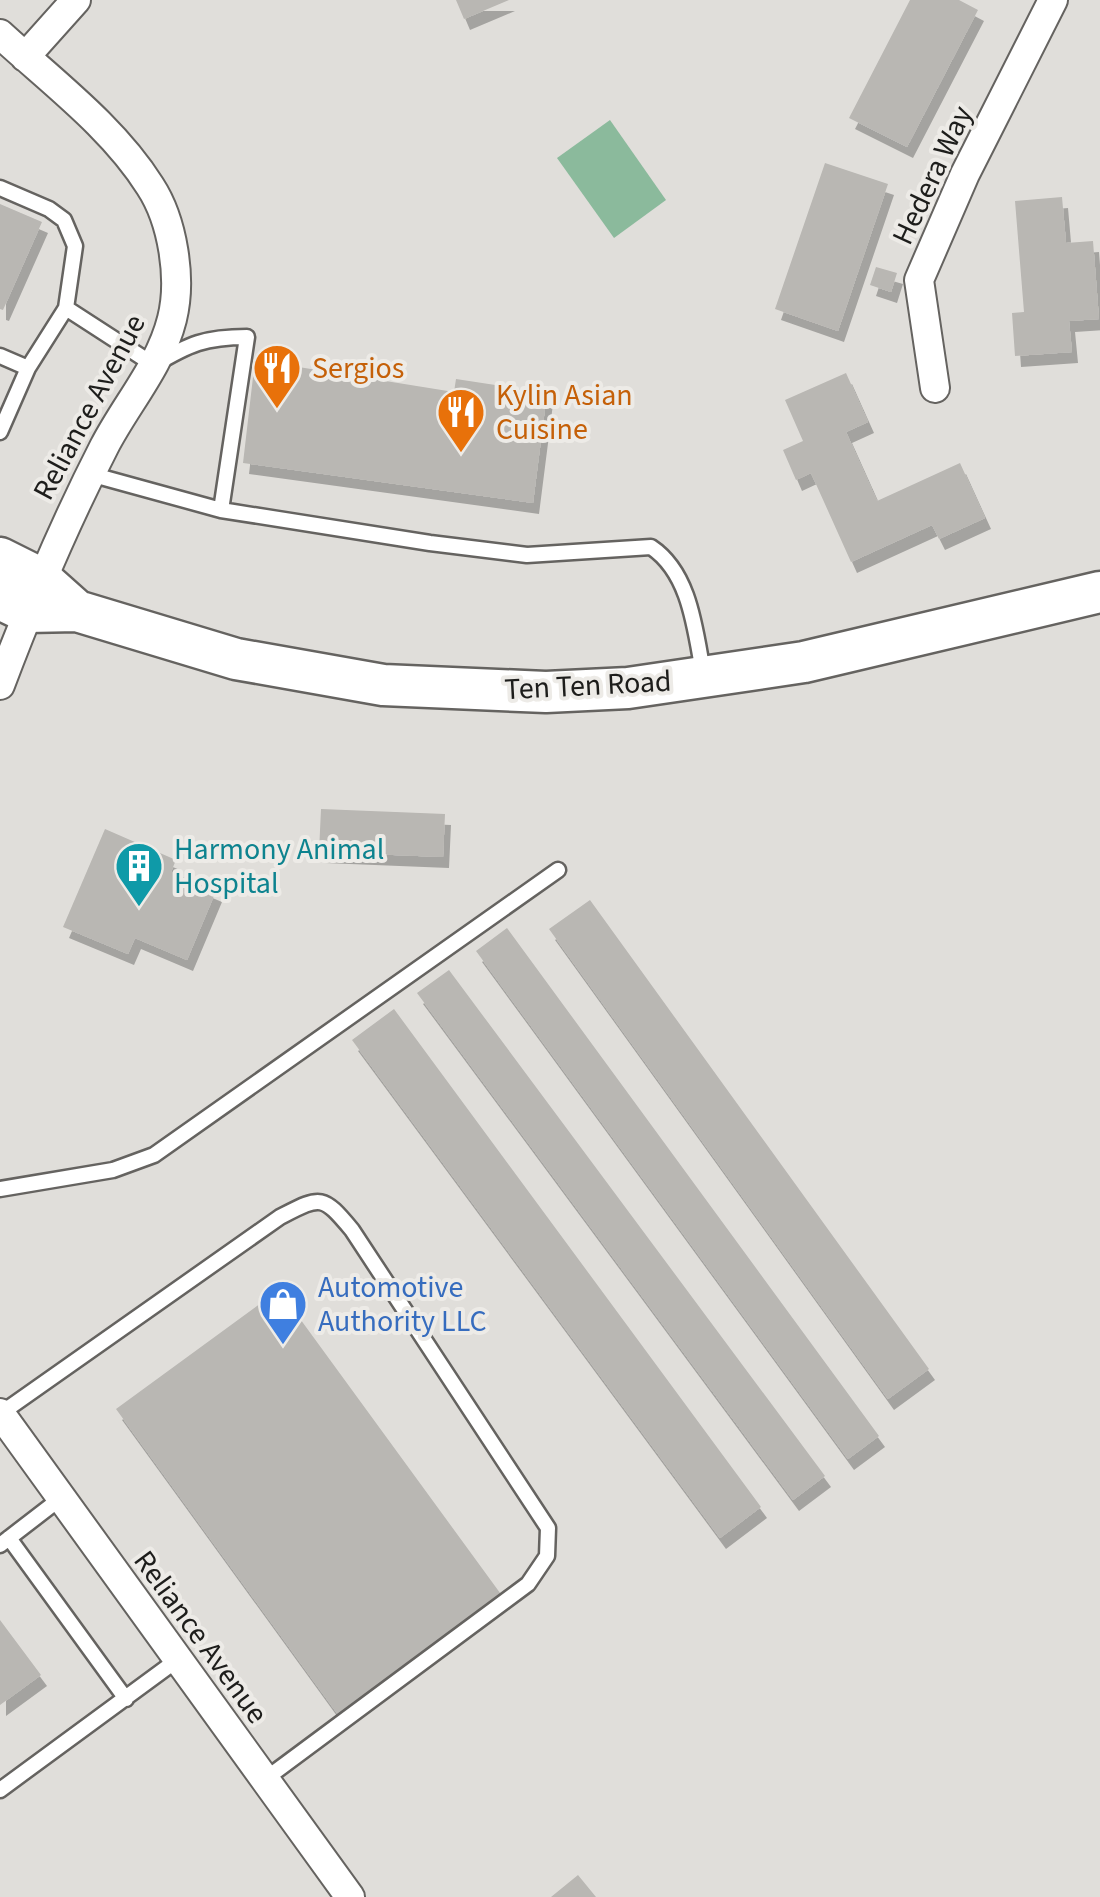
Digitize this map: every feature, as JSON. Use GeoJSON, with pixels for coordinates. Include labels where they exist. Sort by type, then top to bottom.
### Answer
{"type":"FeatureCollection","features":[{"type":"Feature","properties":{"kind":"main road","name":"Ten Ten Road"},"geometry":{"type":"LineString","coordinates":[[0,558],[23,596],[236,659],[384,685],[546,692],[628,688],[804,662],[1100,592]]}},
{"type":"Feature","properties":{"kind":"street"},"geometry":{"type":"LineString","coordinates":[[25,57],[76,0]]}},
{"type":"Feature","properties":{"kind":"street","name":"Hedera Way"},"geometry":{"type":"LineString","coordinates":[[935,388],[919,280],[965,174],[1053,0]]}},
{"type":"Feature","properties":{"kind":"street","name":"Reliance Avenue"},"geometry":{"type":"LineString","coordinates":[[0,34],[128,156],[152,188],[164,215],[175,274],[172,318],[154,365],[23,596],[0,685]]}},
{"type":"Feature","properties":{"kind":"street","name":"Reliance Avenue"},"geometry":{"type":"LineString","coordinates":[[3,1427],[61,1498],[350,1897]]}},
{"type":"Feature","properties":{"kind":"lane"},"geometry":{"type":"LineString","coordinates":[[0,188],[49,209],[64,220],[75,246],[66,308],[28,368],[0,432]]}},
{"type":"Feature","properties":{"kind":"lane"},"geometry":{"type":"LineString","coordinates":[[66,308],[154,365],[198,341],[247,338],[220,510]]}},
{"type":"Feature","properties":{"kind":"lane"},"geometry":{"type":"LineString","coordinates":[[0,356],[28,368]]}},
{"type":"Feature","properties":{"kind":"lane"},"geometry":{"type":"LineString","coordinates":[[90,474],[220,510],[526,555],[651,547],[667,557],[680,579],[704,678]]}},
{"type":"Feature","properties":{"kind":"lane"},"geometry":{"type":"LineString","coordinates":[[0,1190],[113,1170],[154,1154],[558,870]]}},
{"type":"Feature","properties":{"kind":"lane"},"geometry":{"type":"LineString","coordinates":[[3,1427],[280,1217],[311,1201],[330,1204],[352,1230],[548,1528],[546,1556],[528,1584],[264,1780]]}},
{"type":"Feature","properties":{"kind":"lane"},"geometry":{"type":"LineString","coordinates":[[61,1498],[4,1541],[126,1699]]}},
{"type":"Feature","properties":{"kind":"lane"},"geometry":{"type":"LineString","coordinates":[[0,1790],[177,1660]]}},
{"type":"Feature","properties":{"kind":"green space"},"geometry":{"type":"Polygon","coordinates":[[[610,120],[666,200],[614,238],[557,158],[610,120]]]}},
{"type":"Feature","properties":{"kind":"building"},"geometry":{"type":"Polygon","coordinates":[[[456,0],[509,0],[464,19],[456,0]]]}},
{"type":"Feature","properties":{"kind":"building"},"geometry":{"type":"Polygon","coordinates":[[[910,0],[959,0],[978,10],[907,147],[849,118],[910,0]]]}},
{"type":"Feature","properties":{"kind":"building"},"geometry":{"type":"Polygon","coordinates":[[[825,163],[888,184],[838,331],[775,309],[825,163]]]}},
{"type":"Feature","properties":{"kind":"building"},"geometry":{"type":"Polygon","coordinates":[[[1062,197],[1066,243],[1093,241],[1099,319],[1069,321],[1072,352],[1015,356],[1012,313],[1024,312],[1015,201],[1062,197]]]}},
{"type":"Feature","properties":{"kind":"building"},"geometry":{"type":"Polygon","coordinates":[[[0,204],[42,222],[3,310],[0,309],[0,204]]]}},
{"type":"Feature","properties":{"kind":"building"},"geometry":{"type":"Polygon","coordinates":[[[876,267],[897,273],[891,292],[870,285],[876,267]]]}},
{"type":"Feature","properties":{"kind":"building"},"geometry":{"type":"Polygon","coordinates":[[[255,360],[454,392],[456,379],[547,393],[533,503],[243,463],[255,360]]]}},
{"type":"Feature","properties":{"kind":"building"},"geometry":{"type":"Polygon","coordinates":[[[846,373],[868,422],[846,432],[877,501],[960,463],[985,518],[939,539],[932,525],[851,562],[811,473],[796,480],[783,450],[803,441],[785,400],[846,373]]]}},
{"type":"Feature","properties":{"kind":"building"},"geometry":{"type":"Polygon","coordinates":[[[321,809],[445,814],[443,857],[319,852],[321,809]]]}},
{"type":"Feature","properties":{"kind":"building","name":"Harmony Animal Hospital"},"geometry":{"type":"Polygon","coordinates":[[[105,829],[176,860],[171,872],[216,891],[187,960],[135,938],[128,954],[63,927],[105,829]]]}},
{"type":"Feature","properties":{"kind":"building"},"geometry":{"type":"Polygon","coordinates":[[[590,900],[929,1369],[888,1399],[549,929],[590,900]]]}},
{"type":"Feature","properties":{"kind":"building"},"geometry":{"type":"Polygon","coordinates":[[[507,928],[879,1436],[848,1459],[476,951],[507,928]]]}},
{"type":"Feature","properties":{"kind":"building"},"geometry":{"type":"Polygon","coordinates":[[[449,970],[825,1476],[793,1500],[417,993],[449,970]]]}},
{"type":"Feature","properties":{"kind":"building"},"geometry":{"type":"Polygon","coordinates":[[[394,1009],[761,1507],[720,1538],[352,1040],[394,1009]]]}},
{"type":"Feature","properties":{"kind":"building"},"geometry":{"type":"Polygon","coordinates":[[[279,1290],[503,1597],[339,1716],[116,1409],[279,1290]]]}},
{"type":"Feature","properties":{"kind":"building"},"geometry":{"type":"Polygon","coordinates":[[[0,1620],[41,1675],[0,1705],[0,1620]]]}},
{"type":"Feature","properties":{"kind":"building"},"geometry":{"type":"Polygon","coordinates":[[[578,1875],[596,1897],[551,1897],[578,1875]]]}},
{"type":"Feature","properties":{"kind":"place","name":"Sergios"},"geometry":{"type":"Point","coordinates":[277,410]}},
{"type":"Feature","properties":{"kind":"place","name":"Kylin Asian Cuisine"},"geometry":{"type":"Point","coordinates":[461,454]}},
{"type":"Feature","properties":{"kind":"place","name":"Harmony Animal Hospital"},"geometry":{"type":"Point","coordinates":[139,908]}},
{"type":"Feature","properties":{"kind":"place","name":"Automotive Authority LLC"},"geometry":{"type":"Point","coordinates":[283,1346]}}]}
